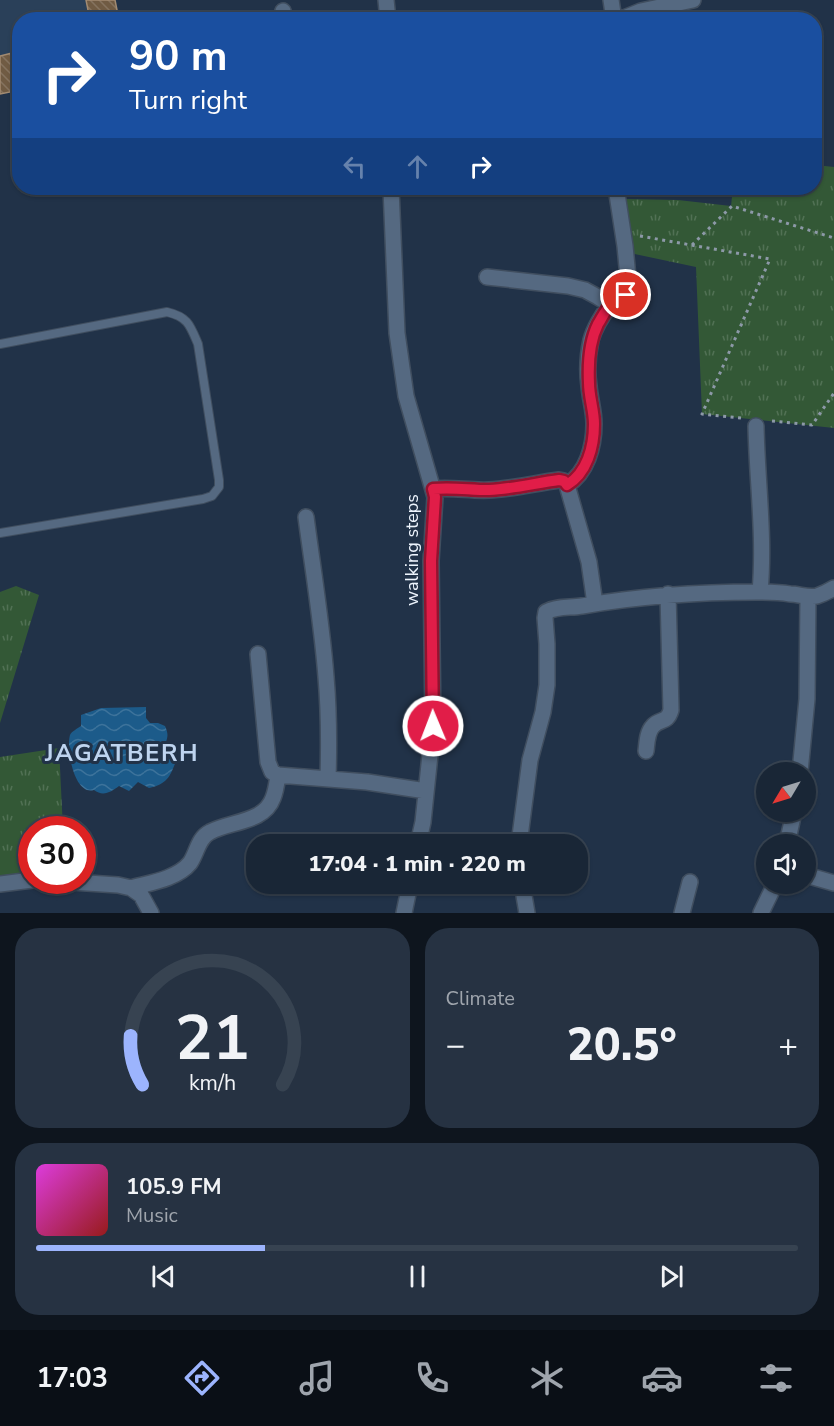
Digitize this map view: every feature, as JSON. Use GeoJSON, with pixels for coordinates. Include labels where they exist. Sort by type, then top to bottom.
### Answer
{"type":"FeatureCollection","features":[{"type":"Feature","properties":{"kind":"street"},"geometry":{"type":"LineString","coordinates":[[639,12],[693,0]]}},
{"type":"Feature","properties":{"kind":"street","name":"walking steps"},"geometry":{"type":"LineString","coordinates":[[391,195],[397,333],[406,396],[435,497],[431,561],[433,726],[420,834]]}},
{"type":"Feature","properties":{"kind":"street"},"geometry":{"type":"LineString","coordinates":[[567,485],[580,474],[589,456],[594,424],[589,385],[591,339],[610,305],[626,295],[629,288],[617,195]]}},
{"type":"Feature","properties":{"kind":"street"},"geometry":{"type":"LineString","coordinates":[[487,277],[568,286],[585,290],[610,305]]}},
{"type":"Feature","properties":{"kind":"street"},"geometry":{"type":"LineString","coordinates":[[756,422],[762,554],[760,592]]}},
{"type":"Feature","properties":{"kind":"street"},"geometry":{"type":"LineString","coordinates":[[433,489],[454,487],[504,489],[564,481],[590,562],[595,604]]}},
{"type":"Feature","properties":{"kind":"street"},"geometry":{"type":"LineString","coordinates":[[306,517],[326,678],[329,729],[328,779]]}},
{"type":"Feature","properties":{"kind":"street"},"geometry":{"type":"LineString","coordinates":[[520,834],[530,760],[543,712],[547,685],[546,612],[557,608],[668,594],[760,592],[808,597],[834,588]]}},
{"type":"Feature","properties":{"kind":"street"},"geometry":{"type":"LineString","coordinates":[[646,751],[651,728],[655,723],[666,719],[671,710],[668,594]]}},
{"type":"Feature","properties":{"kind":"street"},"geometry":{"type":"LineString","coordinates":[[801,762],[807,699],[808,597]]}},
{"type":"Feature","properties":{"kind":"street"},"geometry":{"type":"LineString","coordinates":[[258,654],[268,762],[273,772],[278,775],[367,782],[426,791]]}},
{"type":"Feature","properties":{"kind":"street"},"geometry":{"type":"LineString","coordinates":[[131,888],[172,876],[181,871],[189,864],[202,839],[209,832],[253,818],[266,809],[273,799],[278,775]]}},
{"type":"Feature","properties":{"kind":"street"},"geometry":{"type":"LineString","coordinates":[[816,878],[834,883]]}},
{"type":"Feature","properties":{"kind":"street"},"geometry":{"type":"LineString","coordinates":[[0,884],[18,882]]}},
{"type":"Feature","properties":{"kind":"street"},"geometry":{"type":"LineString","coordinates":[[682,913],[690,882]]}},
{"type":"Feature","properties":{"kind":"street"},"geometry":{"type":"LineString","coordinates":[[96,884],[131,888],[141,895],[151,913]]}},
{"type":"Feature","properties":{"kind":"street"},"geometry":{"type":"LineString","coordinates":[[404,913],[408,894]]}},
{"type":"Feature","properties":{"kind":"street"},"geometry":{"type":"LineString","coordinates":[[524,894],[527,913]]}},
{"type":"Feature","properties":{"kind":"street"},"geometry":{"type":"LineString","coordinates":[[761,913],[770,894]]}},
{"type":"Feature","properties":{"kind":"lane"},"geometry":{"type":"LineString","coordinates":[[0,344],[167,312],[180,315],[190,327],[198,344],[219,480],[219,488],[203,500],[0,532]]}},
{"type":"Feature","properties":{"kind":"path"},"geometry":{"type":"LineString","coordinates":[[692,245],[732,206],[834,237]]}},
{"type":"Feature","properties":{"kind":"path"},"geometry":{"type":"LineString","coordinates":[[623,233],[770,259],[702,414],[756,422],[812,425],[834,393]]}},
{"type":"Feature","properties":{"kind":"shaded area"},"geometry":{"type":"Polygon","coordinates":[[[0,0],[86,0],[89,12],[12,12],[12,53],[0,56],[0,0]]]}},
{"type":"Feature","properties":{"kind":"green space"},"geometry":{"type":"Polygon","coordinates":[[[822,166],[834,167],[834,428],[702,414],[696,267],[630,253],[625,199],[678,200],[731,206],[732,195],[822,195],[822,166]]]}},
{"type":"Feature","properties":{"kind":"green space"},"geometry":{"type":"Polygon","coordinates":[[[16,586],[39,595],[0,723],[0,592],[16,586]]]}},
{"type":"Feature","properties":{"kind":"green space"},"geometry":{"type":"Polygon","coordinates":[[[59,748],[62,816],[18,816],[18,882],[0,884],[0,757],[59,748]]]}},
{"type":"Feature","properties":{"kind":"water"},"geometry":{"type":"Polygon","coordinates":[[[146,707],[146,718],[150,723],[165,726],[166,753],[176,761],[167,779],[149,788],[138,782],[129,791],[119,786],[104,793],[87,790],[81,786],[73,770],[69,742],[73,731],[81,726],[81,715],[101,708],[146,707]]]}},
{"type":"Feature","properties":{"kind":"building"},"geometry":{"type":"Polygon","coordinates":[[[86,0],[115,0],[117,12],[88,12],[86,0]]]}},
{"type":"Feature","properties":{"kind":"building"},"geometry":{"type":"Polygon","coordinates":[[[12,53],[12,92],[0,94],[0,56],[12,53]]]}},
{"type":"Feature","properties":{"kind":"district","name":"JAGATBERH"},"geometry":{"type":"Point","coordinates":[122,753]}},
{"type":"Feature","properties":{"kind":"route"},"geometry":{"type":"LineString","coordinates":[[433,726],[431,561],[435,497],[433,489],[454,487],[504,489],[559,480],[564,481],[567,485],[574,481],[586,465],[594,424],[588,372],[591,339],[610,305],[626,295]]}}]}
